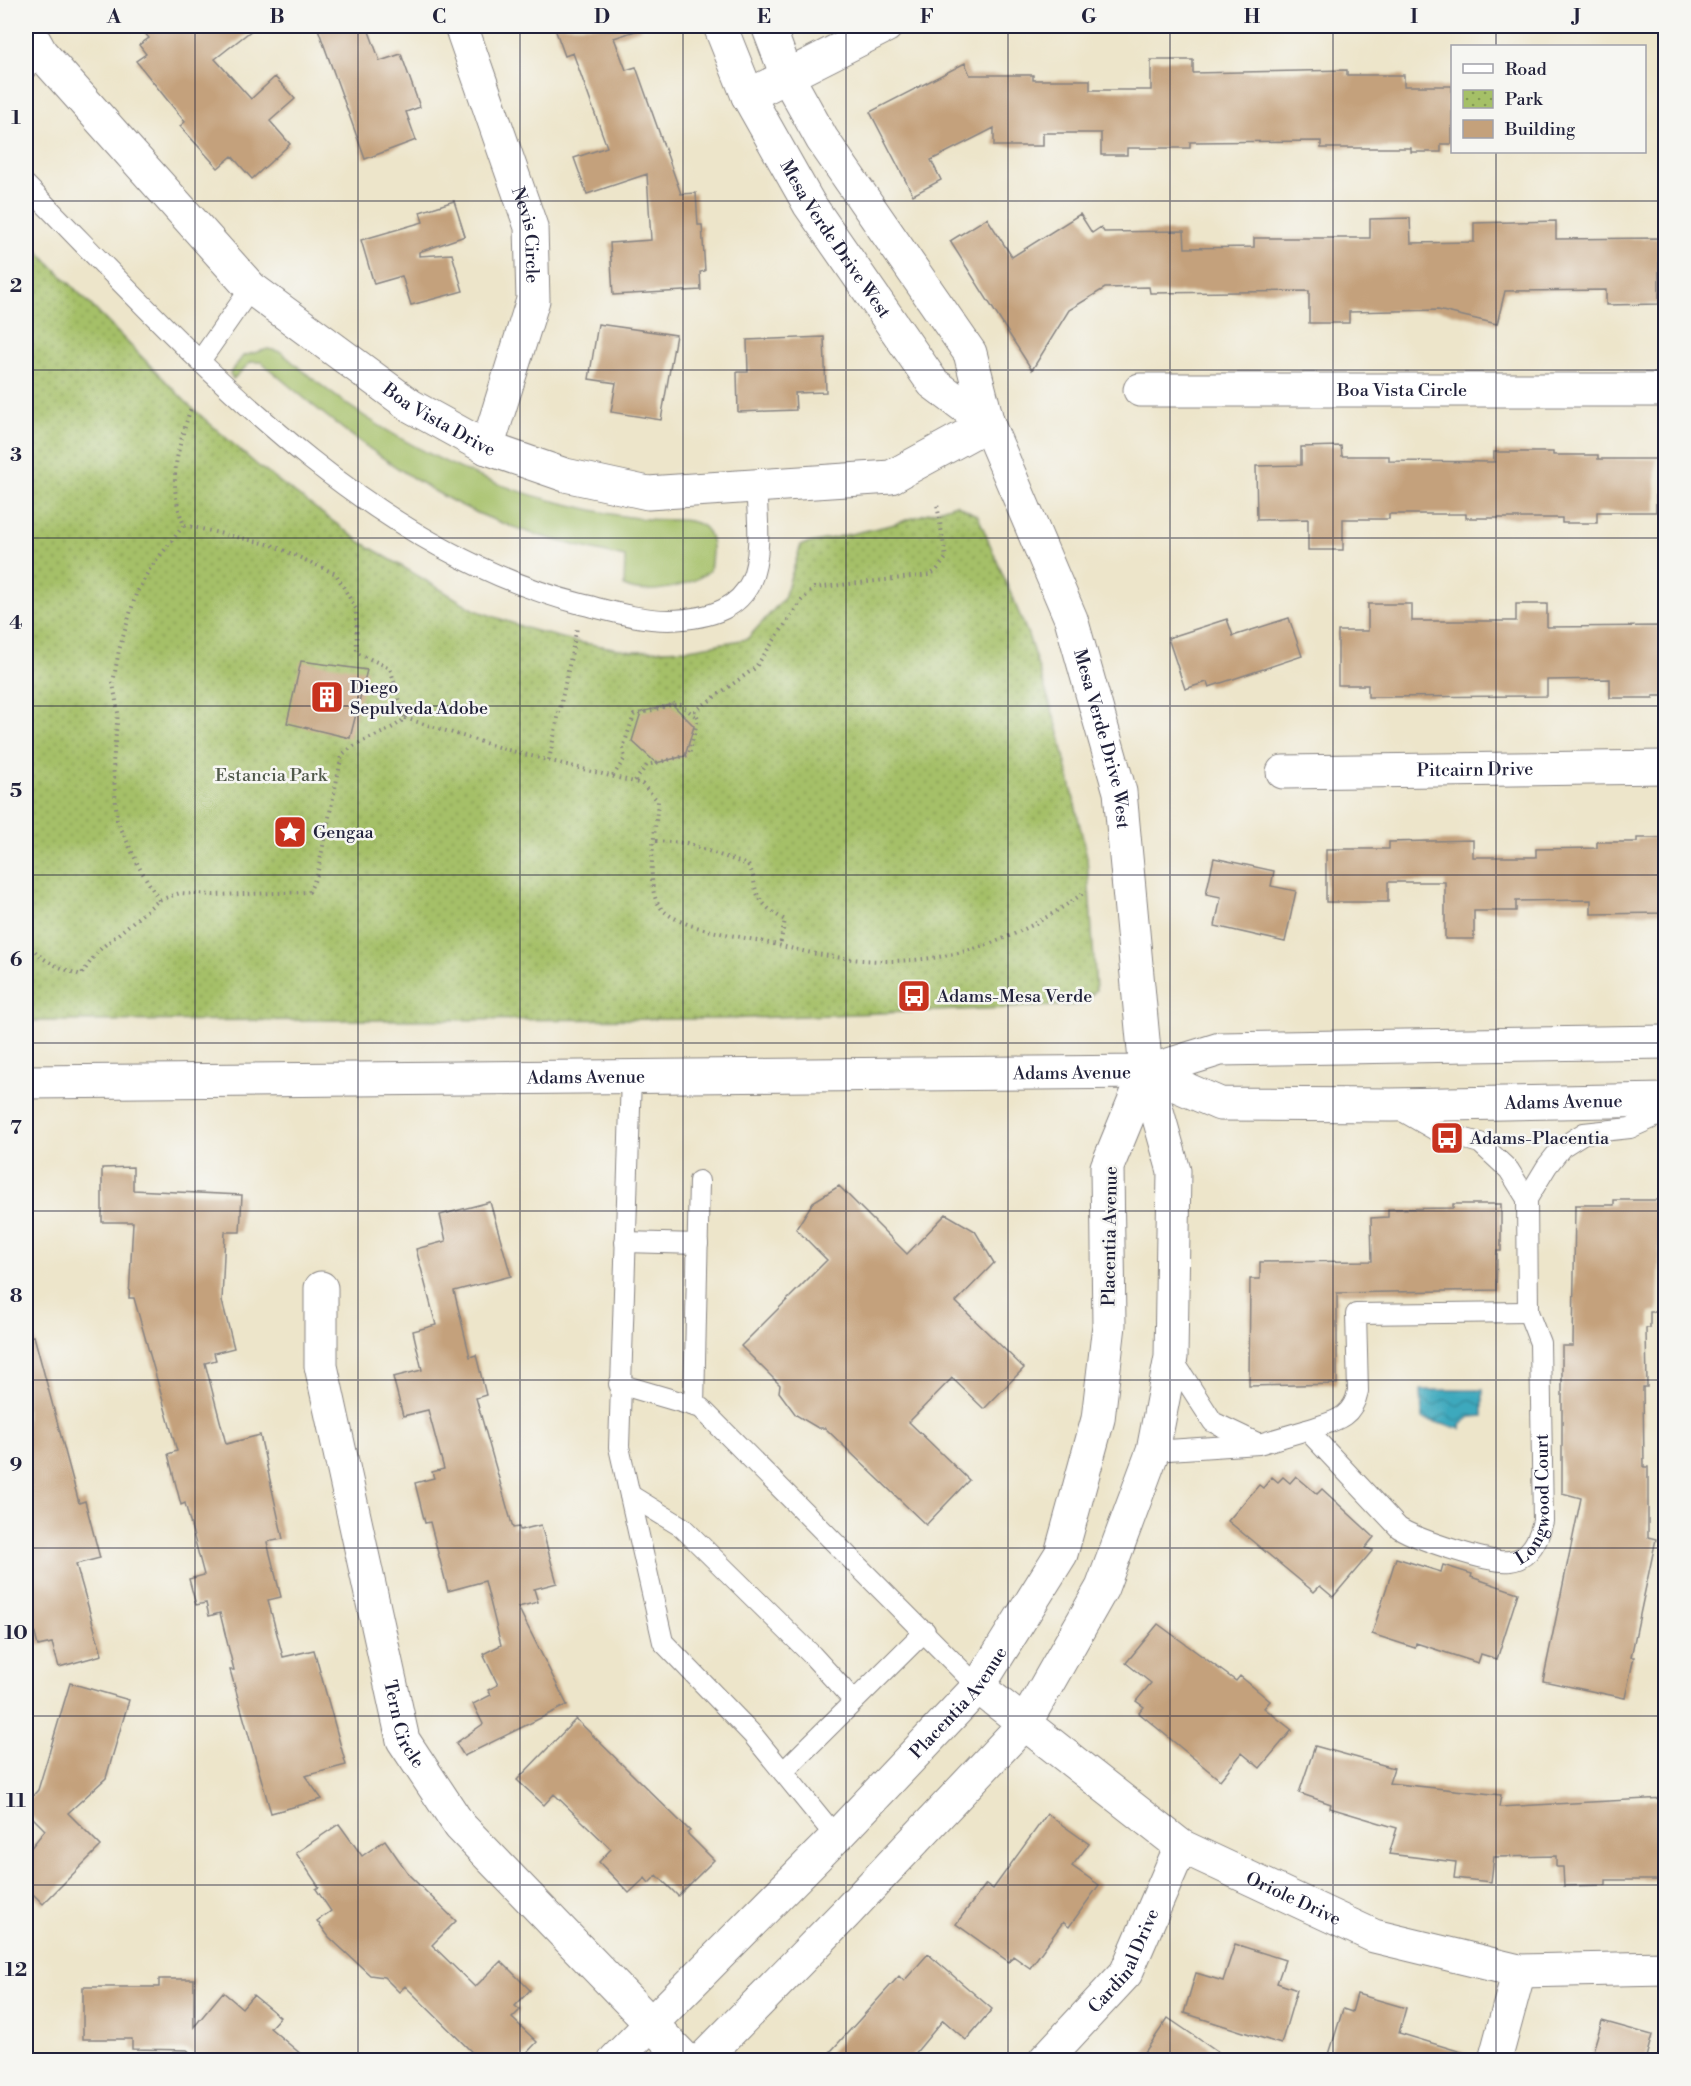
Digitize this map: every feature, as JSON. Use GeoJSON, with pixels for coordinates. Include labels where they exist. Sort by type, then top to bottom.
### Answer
{"type":"FeatureCollection","features":[{"type":"Feature","properties":{"kind":"street","name":"Nevis Circle"},"geometry":{"type":"LineString","coordinates":[[462,26],[531,227],[533,300],[487,448]]}},
{"type":"Feature","properties":{"kind":"street","name":"Mesa Verde Drive West"},"geometry":{"type":"LineString","coordinates":[[720,26],[748,96],[809,204],[933,383],[988,424]]}},
{"type":"Feature","properties":{"kind":"street","name":"Mesa Verde Drive West"},"geometry":{"type":"LineString","coordinates":[[768,26],[787,76],[822,139],[970,353],[988,424],[1071,619],[1120,792],[1146,1072]]}},
{"type":"Feature","properties":{"kind":"street"},"geometry":{"type":"LineString","coordinates":[[748,96],[886,26]]}},
{"type":"Feature","properties":{"kind":"street","name":"Boa Vista Drive"},"geometry":{"type":"LineString","coordinates":[[31,49],[251,288],[411,406],[487,448],[566,475],[648,493],[891,477],[988,424]]}},
{"type":"Feature","properties":{"kind":"street","name":"Boa Vista Circle"},"geometry":{"type":"LineString","coordinates":[[1140,390],[1665,390]]}},
{"type":"Feature","properties":{"kind":"street","name":"Pitcairn Drive"},"geometry":{"type":"LineString","coordinates":[[1283,772],[1665,767]]}},
{"type":"Feature","properties":{"kind":"street","name":"Adams Avenue"},"geometry":{"type":"LineString","coordinates":[[26,1082],[1146,1072],[1220,1049],[1665,1042]]}},
{"type":"Feature","properties":{"kind":"street"},"geometry":{"type":"LineString","coordinates":[[702,2061],[1025,1723],[1102,1588],[1152,1451],[1171,1357],[1174,1171],[1146,1072]]}},
{"type":"Feature","properties":{"kind":"street","name":"Adams Avenue"},"geometry":{"type":"LineString","coordinates":[[1146,1072],[1220,1104],[1391,1105],[1665,1100]]}},
{"type":"Feature","properties":{"kind":"street","name":"Placentia Avenue"},"geometry":{"type":"LineString","coordinates":[[615,2061],[836,1837],[978,1686],[1061,1554],[1098,1419],[1109,1325],[1107,1167],[1146,1072]]}},
{"type":"Feature","properties":{"kind":"street","name":"Tern Circle"},"geometry":{"type":"LineString","coordinates":[[321,1288],[321,1366],[403,1740],[460,1826],[686,2061]]}},
{"type":"Feature","properties":{"kind":"street","name":"Oriole Drive"},"geometry":{"type":"LineString","coordinates":[[978,1686],[1181,1846],[1374,1936],[1519,1971],[1665,1968]]}},
{"type":"Feature","properties":{"kind":"street","name":"Cardinal Drive"},"geometry":{"type":"LineString","coordinates":[[1045,2061],[1126,1973],[1181,1846]]}},
{"type":"Feature","properties":{"kind":"street"},"geometry":{"type":"LineString","coordinates":[[1495,2061],[1519,1971]]}},
{"type":"Feature","properties":{"kind":"lane"},"geometry":{"type":"LineString","coordinates":[[26,185],[249,410],[347,486],[428,541],[498,576],[582,604],[623,614],[671,620],[710,614],[736,601],[753,583],[760,547],[756,486]]}},
{"type":"Feature","properties":{"kind":"lane"},"geometry":{"type":"LineString","coordinates":[[200,361],[251,288]]}},
{"type":"Feature","properties":{"kind":"lane"},"geometry":{"type":"LineString","coordinates":[[631,1077],[619,1384],[619,1447],[663,1642],[752,1734],[836,1837]]}},
{"type":"Feature","properties":{"kind":"lane"},"geometry":{"type":"LineString","coordinates":[[1391,1105],[1437,1131],[1480,1143],[1509,1170],[1527,1199],[1547,1166],[1563,1147],[1584,1133],[1630,1128],[1665,1113]]}},
{"type":"Feature","properties":{"kind":"lane"},"geometry":{"type":"LineString","coordinates":[[694,1406],[699,1181]]}},
{"type":"Feature","properties":{"kind":"lane","name":"Longwood Court"},"geometry":{"type":"LineString","coordinates":[[1307,1430],[1399,1528],[1413,1536],[1497,1561],[1511,1561],[1533,1548],[1540,1535],[1543,1521],[1540,1343],[1528,1312],[1527,1199]]}},
{"type":"Feature","properties":{"kind":"lane"},"geometry":{"type":"LineString","coordinates":[[625,1242],[698,1244]]}},
{"type":"Feature","properties":{"kind":"lane"},"geometry":{"type":"LineString","coordinates":[[1152,1451],[1259,1444],[1346,1416],[1355,1402],[1358,1391],[1356,1314],[1528,1312]]}},
{"type":"Feature","properties":{"kind":"lane"},"geometry":{"type":"LineString","coordinates":[[1171,1357],[1213,1422],[1259,1444]]}},
{"type":"Feature","properties":{"kind":"lane"},"geometry":{"type":"LineString","coordinates":[[619,1384],[701,1408],[978,1686]]}},
{"type":"Feature","properties":{"kind":"lane"},"geometry":{"type":"LineString","coordinates":[[630,1495],[682,1527],[812,1655],[854,1701]]}},
{"type":"Feature","properties":{"kind":"lane"},"geometry":{"type":"LineString","coordinates":[[783,1772],[925,1631]]}},
{"type":"Feature","properties":{"kind":"path"},"geometry":{"type":"LineString","coordinates":[[184,525],[173,490],[176,454],[191,407]]}},
{"type":"Feature","properties":{"kind":"path"},"geometry":{"type":"LineString","coordinates":[[635,781],[647,765],[689,755],[698,718],[695,711],[755,668],[802,600],[814,588],[929,575],[936,571],[946,558],[937,504]]}},
{"type":"Feature","properties":{"kind":"path"},"geometry":{"type":"LineString","coordinates":[[184,525],[272,546],[336,574],[356,609],[357,653],[390,668],[405,718]]}},
{"type":"Feature","properties":{"kind":"path"},"geometry":{"type":"LineString","coordinates":[[159,900],[139,867],[117,820],[113,763],[118,713],[113,683],[119,650],[136,594],[149,570],[184,525]]}},
{"type":"Feature","properties":{"kind":"path"},"geometry":{"type":"LineString","coordinates":[[549,760],[582,604]]}},
{"type":"Feature","properties":{"kind":"path"},"geometry":{"type":"LineString","coordinates":[[613,776],[625,758],[623,748],[634,715],[678,703],[698,718]]}},
{"type":"Feature","properties":{"kind":"path"},"geometry":{"type":"LineString","coordinates":[[405,718],[549,760],[642,784],[658,801],[651,890],[659,906],[678,920],[708,930],[831,957],[886,962],[943,956],[986,947],[1024,931],[1057,912],[1086,891]]}},
{"type":"Feature","properties":{"kind":"path"},"geometry":{"type":"LineString","coordinates":[[26,936],[28,943],[43,958],[59,968],[81,975],[98,951],[159,900],[180,893],[213,895],[309,892],[317,875],[342,755],[354,743],[386,732],[405,718]]}},
{"type":"Feature","properties":{"kind":"path"},"geometry":{"type":"LineString","coordinates":[[656,841],[686,843],[748,865],[754,874],[757,892],[765,905],[785,920],[780,945]]}},
{"type":"Feature","properties":{"kind":"green space","name":"Estancia Park"},"geometry":{"type":"Polygon","coordinates":[[[26,239],[191,407],[257,465],[361,542],[475,610],[529,629],[577,642],[633,651],[689,649],[747,639],[784,598],[801,545],[891,525],[956,504],[978,516],[1027,632],[1058,729],[1087,857],[1096,990],[1083,1005],[725,1019],[26,1021],[26,239]]]}},
{"type":"Feature","properties":{"kind":"green space"},"geometry":{"type":"Polygon","coordinates":[[[268,349],[281,352],[313,379],[382,427],[456,467],[495,483],[534,496],[602,512],[654,520],[689,521],[701,525],[709,533],[711,539],[710,570],[692,581],[669,588],[633,589],[624,586],[625,557],[528,532],[458,504],[413,478],[368,447],[261,362],[251,362],[233,379],[230,373],[243,356],[268,349]]]}},
{"type":"Feature","properties":{"kind":"water"},"geometry":{"type":"Polygon","coordinates":[[[1421,1390],[1483,1390],[1483,1416],[1470,1417],[1460,1425],[1461,1429],[1422,1419],[1421,1390]]]}},
{"type":"Feature","properties":{"kind":"building"},"geometry":{"type":"Polygon","coordinates":[[[139,26],[257,26],[215,59],[251,99],[275,77],[295,99],[270,121],[290,144],[252,179],[232,156],[218,168],[180,126],[185,122],[136,61],[146,54],[139,45],[149,38],[139,26]]]}},
{"type":"Feature","properties":{"kind":"building"},"geometry":{"type":"Polygon","coordinates":[[[317,26],[367,26],[380,61],[401,54],[420,107],[406,112],[416,140],[365,159],[317,26]]]}},
{"type":"Feature","properties":{"kind":"building"},"geometry":{"type":"Polygon","coordinates":[[[554,26],[640,26],[641,29],[614,38],[626,70],[636,67],[681,194],[696,193],[698,225],[702,225],[705,271],[700,272],[701,290],[613,295],[610,243],[651,240],[647,174],[587,194],[574,158],[607,147],[573,53],[565,56],[554,26]]]}},
{"type":"Feature","properties":{"kind":"building"},"geometry":{"type":"Polygon","coordinates":[[[1151,60],[1193,60],[1193,73],[1347,70],[1347,75],[1404,75],[1404,86],[1451,86],[1451,144],[1441,144],[1441,152],[1411,152],[1411,148],[1321,148],[1321,141],[1190,142],[1190,148],[1127,148],[1127,155],[1101,155],[1101,133],[1043,133],[1043,146],[994,146],[994,128],[931,160],[941,180],[913,195],[870,112],[965,63],[970,75],[1033,75],[1033,80],[1090,80],[1090,90],[1151,90],[1151,60]]]}},
{"type":"Feature","properties":{"kind":"building"},"geometry":{"type":"Polygon","coordinates":[[[454,201],[465,236],[419,252],[419,256],[452,254],[463,291],[411,305],[402,276],[374,284],[361,240],[423,222],[420,212],[454,201]]]}},
{"type":"Feature","properties":{"kind":"building"},"geometry":{"type":"Polygon","coordinates":[[[1080,214],[1092,233],[1101,227],[1104,232],[1184,231],[1185,248],[1254,247],[1254,238],[1370,238],[1370,219],[1410,218],[1411,243],[1474,242],[1474,223],[1556,221],[1556,239],[1659,238],[1659,304],[1606,305],[1606,290],[1505,291],[1497,324],[1438,310],[1349,312],[1349,323],[1309,323],[1309,291],[1150,293],[1149,287],[1105,288],[1069,310],[1032,370],[950,241],[987,218],[1012,257],[1080,214]]]}},
{"type":"Feature","properties":{"kind":"building"},"geometry":{"type":"Polygon","coordinates":[[[598,324],[676,335],[661,420],[611,412],[616,383],[589,379],[598,324]]]}},
{"type":"Feature","properties":{"kind":"building"},"geometry":{"type":"Polygon","coordinates":[[[824,337],[826,392],[795,393],[796,410],[738,412],[737,372],[748,372],[747,340],[824,337]]]}},
{"type":"Feature","properties":{"kind":"building"},"geometry":{"type":"Polygon","coordinates":[[[1341,446],[1342,456],[1389,456],[1389,461],[1494,462],[1494,452],[1553,452],[1553,455],[1598,455],[1598,459],[1656,459],[1656,512],[1597,512],[1597,523],[1562,523],[1562,518],[1466,518],[1466,514],[1389,514],[1389,519],[1343,519],[1343,550],[1308,550],[1308,519],[1257,520],[1256,466],[1301,465],[1301,447],[1341,446]]]}},
{"type":"Feature","properties":{"kind":"building"},"geometry":{"type":"Polygon","coordinates":[[[1368,604],[1412,604],[1412,621],[1516,621],[1516,604],[1547,604],[1547,627],[1665,626],[1665,696],[1610,698],[1610,679],[1547,680],[1547,696],[1368,697],[1368,685],[1338,685],[1338,631],[1368,631],[1368,604]]]}},
{"type":"Feature","properties":{"kind":"building"},"geometry":{"type":"Polygon","coordinates":[[[1289,618],[1302,656],[1209,687],[1207,682],[1185,689],[1168,638],[1227,619],[1233,636],[1289,618]]]}},
{"type":"Feature","properties":{"kind":"building","name":"Diego Sepulveda Adobe"},"geometry":{"type":"Polygon","coordinates":[[[301,661],[367,670],[350,738],[287,723],[301,661]]]}},
{"type":"Feature","properties":{"kind":"building"},"geometry":{"type":"Polygon","coordinates":[[[672,704],[694,726],[685,756],[656,763],[632,741],[641,712],[672,704]]]}},
{"type":"Feature","properties":{"kind":"building"},"geometry":{"type":"Polygon","coordinates":[[[1637,838],[1665,838],[1665,913],[1591,914],[1591,900],[1516,901],[1516,911],[1474,911],[1474,939],[1445,939],[1445,882],[1388,882],[1388,902],[1326,902],[1326,849],[1389,849],[1389,842],[1473,840],[1473,857],[1536,857],[1536,849],[1597,848],[1597,842],[1637,842],[1637,838]]]}},
{"type":"Feature","properties":{"kind":"building"},"geometry":{"type":"Polygon","coordinates":[[[1214,858],[1274,871],[1271,886],[1296,891],[1285,942],[1215,926],[1221,897],[1206,894],[1214,858]]]}},
{"type":"Feature","properties":{"kind":"building"},"geometry":{"type":"Polygon","coordinates":[[[133,1167],[133,1190],[242,1195],[240,1232],[225,1232],[222,1301],[234,1348],[214,1353],[216,1360],[205,1363],[226,1444],[260,1435],[283,1539],[267,1542],[281,1597],[268,1600],[283,1657],[314,1650],[346,1765],[305,1776],[322,1799],[271,1813],[230,1670],[234,1670],[220,1613],[209,1616],[206,1603],[196,1605],[189,1579],[204,1575],[185,1503],[181,1505],[168,1454],[177,1451],[134,1298],[129,1298],[133,1222],[102,1222],[102,1168],[133,1167]]]}},
{"type":"Feature","properties":{"kind":"building"},"geometry":{"type":"Polygon","coordinates":[[[839,1186],[907,1254],[946,1214],[975,1231],[994,1263],[956,1302],[1024,1368],[984,1409],[952,1378],[909,1422],[969,1480],[926,1525],[825,1428],[818,1428],[796,1415],[779,1392],[780,1385],[741,1346],[827,1260],[796,1229],[813,1202],[839,1186]]]}},
{"type":"Feature","properties":{"kind":"building"},"geometry":{"type":"Polygon","coordinates":[[[1614,1200],[1661,1200],[1658,1312],[1650,1312],[1650,1328],[1646,1328],[1647,1387],[1643,1387],[1644,1467],[1648,1467],[1648,1537],[1656,1539],[1631,1657],[1634,1657],[1625,1698],[1543,1681],[1581,1498],[1562,1493],[1562,1346],[1573,1346],[1575,1205],[1614,1205],[1614,1200]]]}},
{"type":"Feature","properties":{"kind":"building"},"geometry":{"type":"Polygon","coordinates":[[[490,1202],[511,1276],[454,1291],[470,1357],[476,1355],[486,1395],[476,1398],[513,1528],[519,1527],[520,1530],[541,1525],[557,1583],[534,1589],[538,1602],[518,1607],[567,1705],[464,1756],[456,1743],[483,1724],[473,1704],[491,1695],[488,1690],[498,1685],[483,1654],[501,1645],[485,1581],[448,1591],[430,1522],[425,1523],[415,1483],[434,1478],[432,1472],[444,1469],[428,1410],[403,1416],[393,1377],[422,1370],[413,1331],[436,1325],[416,1249],[446,1241],[440,1215],[490,1202]]]}},
{"type":"Feature","properties":{"kind":"building"},"geometry":{"type":"Polygon","coordinates":[[[1453,1204],[1501,1204],[1501,1251],[1497,1251],[1496,1290],[1337,1293],[1337,1384],[1249,1386],[1250,1279],[1260,1279],[1260,1262],[1372,1261],[1371,1218],[1388,1217],[1388,1209],[1453,1208],[1453,1204]]]}},
{"type":"Feature","properties":{"kind":"building"},"geometry":{"type":"Polygon","coordinates":[[[34,1336],[79,1503],[85,1501],[100,1558],[76,1564],[102,1655],[59,1667],[52,1643],[38,1646],[26,1600],[26,1337],[34,1336]]]}},
{"type":"Feature","properties":{"kind":"building"},"geometry":{"type":"Polygon","coordinates":[[[1296,1476],[1317,1494],[1322,1489],[1374,1537],[1365,1548],[1373,1550],[1333,1597],[1320,1586],[1314,1592],[1228,1521],[1259,1485],[1263,1488],[1272,1477],[1278,1482],[1283,1477],[1290,1483],[1296,1476]]]}},
{"type":"Feature","properties":{"kind":"building"},"geometry":{"type":"Polygon","coordinates":[[[1396,1558],[1441,1572],[1443,1565],[1518,1593],[1497,1659],[1481,1654],[1478,1663],[1416,1643],[1415,1648],[1372,1634],[1396,1558]]]}},
{"type":"Feature","properties":{"kind":"building"},"geometry":{"type":"Polygon","coordinates":[[[1158,1624],[1236,1681],[1240,1676],[1270,1701],[1264,1708],[1292,1730],[1260,1768],[1242,1753],[1220,1780],[1139,1713],[1144,1707],[1136,1701],[1151,1683],[1126,1663],[1158,1624]]]}},
{"type":"Feature","properties":{"kind":"building"},"geometry":{"type":"Polygon","coordinates":[[[70,1683],[129,1700],[106,1778],[68,1813],[101,1846],[43,1904],[26,1887],[26,1854],[45,1830],[26,1811],[26,1803],[38,1790],[70,1683]]]}},
{"type":"Feature","properties":{"kind":"building"},"geometry":{"type":"Polygon","coordinates":[[[576,1719],[690,1831],[687,1833],[714,1860],[678,1896],[657,1875],[649,1883],[645,1878],[629,1893],[599,1862],[611,1849],[554,1794],[544,1805],[517,1780],[576,1719]]]}},
{"type":"Feature","properties":{"kind":"building"},"geometry":{"type":"Polygon","coordinates":[[[1315,1746],[1394,1768],[1389,1783],[1501,1795],[1499,1807],[1665,1798],[1665,1880],[1606,1880],[1606,1885],[1564,1886],[1563,1867],[1556,1867],[1556,1856],[1494,1857],[1491,1882],[1454,1878],[1456,1862],[1389,1854],[1397,1828],[1330,1808],[1331,1804],[1299,1793],[1315,1746]]]}},
{"type":"Feature","properties":{"kind":"building"},"geometry":{"type":"Polygon","coordinates":[[[1047,1814],[1089,1844],[1072,1866],[1099,1885],[1069,1927],[1063,1922],[1030,1968],[1013,1956],[1009,1962],[956,1924],[986,1884],[993,1889],[1047,1814]]]}},
{"type":"Feature","properties":{"kind":"building"},"geometry":{"type":"Polygon","coordinates":[[[339,1824],[362,1856],[385,1840],[410,1876],[456,1921],[432,1945],[475,1987],[501,1961],[530,1990],[515,2006],[520,2010],[512,2018],[537,2042],[519,2061],[481,2061],[405,1986],[399,1992],[384,1977],[370,1975],[329,1937],[317,1921],[331,1911],[316,1889],[319,1887],[296,1853],[339,1824]]]}},
{"type":"Feature","properties":{"kind":"building"},"geometry":{"type":"Polygon","coordinates":[[[1235,1944],[1285,1960],[1277,1983],[1297,1990],[1281,2044],[1184,2013],[1196,1973],[1223,1981],[1235,1944]]]}},
{"type":"Feature","properties":{"kind":"building"},"geometry":{"type":"Polygon","coordinates":[[[928,1954],[992,2009],[966,2040],[943,2020],[909,2061],[822,2061],[899,1976],[904,1981],[928,1954]]]}},
{"type":"Feature","properties":{"kind":"building"},"geometry":{"type":"Polygon","coordinates":[[[159,1979],[194,1979],[194,2027],[223,1992],[242,2008],[253,1995],[280,2017],[270,2028],[309,2061],[201,2061],[187,2050],[132,2049],[132,2039],[83,2039],[83,1987],[159,1987],[159,1979]]]}},
{"type":"Feature","properties":{"kind":"building"},"geometry":{"type":"Polygon","coordinates":[[[1357,1994],[1406,2008],[1399,2033],[1468,2054],[1467,2061],[1327,2061],[1343,2009],[1352,2012],[1357,1994]]]}},
{"type":"Feature","properties":{"kind":"building"},"geometry":{"type":"Polygon","coordinates":[[[1168,2018],[1193,2035],[1230,2061],[1139,2061],[1168,2018]]]}},
{"type":"Feature","properties":{"kind":"building"},"geometry":{"type":"Polygon","coordinates":[[[1602,2021],[1652,2035],[1645,2061],[1590,2061],[1602,2021]]]}},
{"type":"Feature","properties":{"kind":"place","name":"Diego Sepulveda Adobe"},"geometry":{"type":"Point","coordinates":[327,697]}},
{"type":"Feature","properties":{"kind":"place","name":"Gengaa"},"geometry":{"type":"Point","coordinates":[290,832]}},
{"type":"Feature","properties":{"kind":"place","name":"Adams-Mesa Verde"},"geometry":{"type":"Point","coordinates":[914,996]}},
{"type":"Feature","properties":{"kind":"place","name":"Adams-Placentia"},"geometry":{"type":"Point","coordinates":[1447,1138]}}]}
